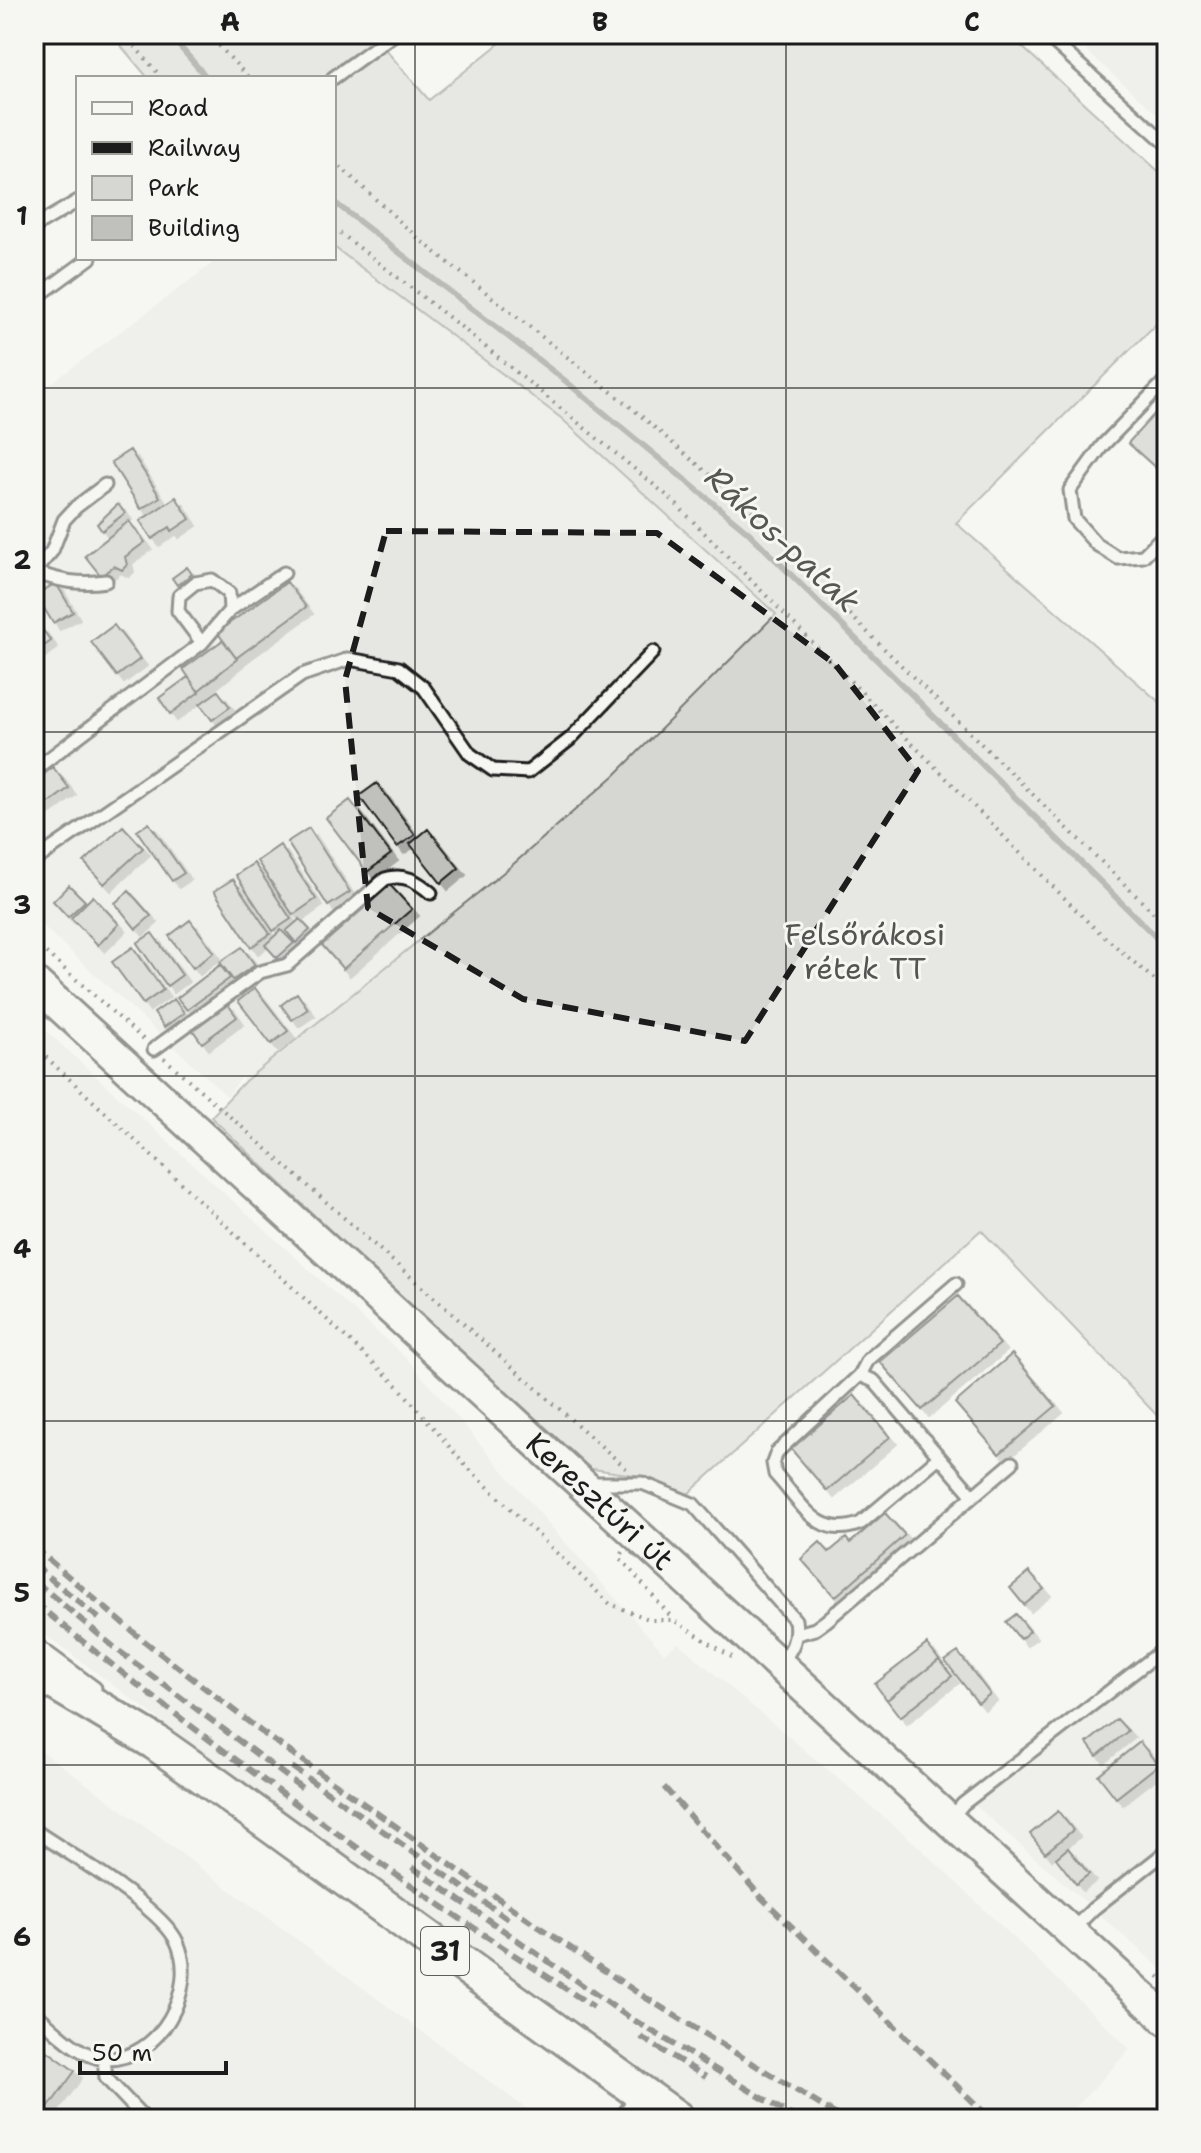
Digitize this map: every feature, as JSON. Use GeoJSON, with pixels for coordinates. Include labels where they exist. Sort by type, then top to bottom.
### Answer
{"type":"FeatureCollection","features":[{"type":"Feature","properties":{"kind":"main road","name":"Keresztúri út"},"geometry":{"type":"LineString","coordinates":[[34,982],[1167,2020]]}},
{"type":"Feature","properties":{"kind":"main road","name":"31"},"geometry":{"type":"LineString","coordinates":[[34,1670],[155,1742],[213,1783],[636,2107],[677,2119]]}},
{"type":"Feature","properties":{"kind":"main road","name":"31"},"geometry":{"type":"LineString","coordinates":[[34,1698],[62,1715],[213,1783]]}},
{"type":"Feature","properties":{"kind":"lane"},"geometry":{"type":"LineString","coordinates":[[336,76],[394,34]]}},
{"type":"Feature","properties":{"kind":"lane"},"geometry":{"type":"LineString","coordinates":[[1045,34],[1167,144]]}},
{"type":"Feature","properties":{"kind":"lane"},"geometry":{"type":"LineString","coordinates":[[34,227],[76,202]]}},
{"type":"Feature","properties":{"kind":"lane"},"geometry":{"type":"LineString","coordinates":[[34,299],[87,260]]}},
{"type":"Feature","properties":{"kind":"lane"},"geometry":{"type":"LineString","coordinates":[[1167,379],[1102,446],[1070,490],[1074,519],[1096,544],[1118,558],[1143,556],[1167,532]]}},
{"type":"Feature","properties":{"kind":"lane"},"geometry":{"type":"LineString","coordinates":[[105,485],[64,520],[52,551],[34,572],[56,580],[83,584],[106,581]]}},
{"type":"Feature","properties":{"kind":"lane"},"geometry":{"type":"LineString","coordinates":[[34,770],[202,643],[230,610],[284,573]]}},
{"type":"Feature","properties":{"kind":"lane"},"geometry":{"type":"LineString","coordinates":[[202,643],[178,611],[179,596],[195,583],[212,580],[229,593],[230,610]]}},
{"type":"Feature","properties":{"kind":"lane"},"geometry":{"type":"LineString","coordinates":[[34,861],[302,675],[337,663],[349,659],[399,668],[424,688],[470,754],[493,770],[528,772],[570,739],[653,652]]}},
{"type":"Feature","properties":{"kind":"lane"},"geometry":{"type":"LineString","coordinates":[[154,1049],[260,972],[287,965],[385,879],[398,875],[419,883],[431,893]]}},
{"type":"Feature","properties":{"kind":"lane"},"geometry":{"type":"LineString","coordinates":[[939,1457],[861,1523],[847,1529],[822,1526],[775,1474],[773,1463],[777,1452],[860,1375],[868,1360],[956,1284]]}},
{"type":"Feature","properties":{"kind":"lane"},"geometry":{"type":"LineString","coordinates":[[860,1375],[874,1381],[973,1496]]}},
{"type":"Feature","properties":{"kind":"lane"},"geometry":{"type":"LineString","coordinates":[[797,1634],[815,1629],[826,1621],[1012,1463]]}},
{"type":"Feature","properties":{"kind":"lane"},"geometry":{"type":"LineString","coordinates":[[584,1483],[642,1483],[693,1504],[795,1620],[797,1634],[793,1649],[779,1665]]}},
{"type":"Feature","properties":{"kind":"lane"},"geometry":{"type":"LineString","coordinates":[[34,1643],[102,1693]]}},
{"type":"Feature","properties":{"kind":"lane"},"geometry":{"type":"LineString","coordinates":[[949,1821],[963,1804],[1167,1647]]}},
{"type":"Feature","properties":{"kind":"lane"},"geometry":{"type":"LineString","coordinates":[[113,1703],[155,1742]]}},
{"type":"Feature","properties":{"kind":"lane"},"geometry":{"type":"LineString","coordinates":[[34,1830],[149,1909],[169,1929],[181,1952],[183,1974],[179,1995],[161,2032],[144,2046],[118,2057],[104,2059],[87,2055],[34,2012]]}},
{"type":"Feature","properties":{"kind":"lane"},"geometry":{"type":"LineString","coordinates":[[1070,1932],[1093,1909],[1167,1851]]}},
{"type":"Feature","properties":{"kind":"lane"},"geometry":{"type":"LineString","coordinates":[[104,2059],[106,2078],[145,2119]]}},
{"type":"Feature","properties":{"kind":"path"},"geometry":{"type":"LineString","coordinates":[[124,34],[160,76]]}},
{"type":"Feature","properties":{"kind":"path"},"geometry":{"type":"LineString","coordinates":[[208,34],[247,76]]}},
{"type":"Feature","properties":{"kind":"path"},"geometry":{"type":"LineString","coordinates":[[336,163],[420,240],[633,409],[776,532],[858,623],[1167,926]]}},
{"type":"Feature","properties":{"kind":"path"},"geometry":{"type":"LineString","coordinates":[[336,230],[460,326],[670,498],[1090,924],[1167,991]]}},
{"type":"Feature","properties":{"kind":"path"},"geometry":{"type":"LineString","coordinates":[[34,942],[642,1483]]}},
{"type":"Feature","properties":{"kind":"path"},"geometry":{"type":"LineString","coordinates":[[34,1046],[398,1386],[464,1464],[610,1604],[651,1620],[673,1620]]}},
{"type":"Feature","properties":{"kind":"path"},"geometry":{"type":"LineString","coordinates":[[633,1532],[620,1558],[673,1620],[738,1661]]}},
{"type":"Feature","properties":{"kind":"highlighted area"},"geometry":{"type":"Polygon","coordinates":[[[386,531],[657,533],[835,664],[918,771],[745,1041],[523,999],[368,908],[345,680],[386,531]]]}},
{"type":"Feature","properties":{"kind":"shaded area"},"geometry":{"type":"Polygon","coordinates":[[[1068,34],[1167,34],[1167,123],[1071,37],[1068,34]]]}},
{"type":"Feature","properties":{"kind":"shaded area"},"geometry":{"type":"Polygon","coordinates":[[[336,249],[561,418],[776,614],[615,775],[510,867],[245,1081],[241,1078],[227,1096],[34,918],[34,396],[217,260],[336,260],[336,249]]]}},
{"type":"Feature","properties":{"kind":"shaded area"},"geometry":{"type":"Polygon","coordinates":[[[34,1020],[407,1359],[664,1653],[678,1643],[919,1847],[1130,2049],[1065,2119],[712,2119],[539,1993],[342,1856],[34,1626],[34,1020]]]}},
{"type":"Feature","properties":{"kind":"shaded area"},"geometry":{"type":"Polygon","coordinates":[[[1167,1656],[1167,1974],[975,1805],[1167,1656]]]}},
{"type":"Feature","properties":{"kind":"shaded area"},"geometry":{"type":"Polygon","coordinates":[[[34,1745],[540,2119],[34,2119],[34,1745]]]}},
{"type":"Feature","properties":{"kind":"green space","name":"Felsőrákosi rétek TT"},"geometry":{"type":"Polygon","coordinates":[[[111,34],[372,34],[429,100],[511,34],[1008,34],[1167,179],[1167,313],[956,523],[1167,709],[1167,1421],[1164,1423],[981,1230],[688,1494],[641,1476],[579,1467],[211,1117],[245,1081],[510,867],[615,775],[776,614],[561,418],[336,249],[336,76],[146,76],[111,34]]]}},
{"type":"Feature","properties":{"kind":"building"},"geometry":{"type":"Polygon","coordinates":[[[1167,400],[1167,478],[1128,443],[1167,400]]]}},
{"type":"Feature","properties":{"kind":"building"},"geometry":{"type":"Polygon","coordinates":[[[130,450],[160,497],[141,509],[111,462],[130,450]]]}},
{"type":"Feature","properties":{"kind":"building"},"geometry":{"type":"Polygon","coordinates":[[[176,497],[190,519],[152,539],[140,521],[176,497]]]}},
{"type":"Feature","properties":{"kind":"building"},"geometry":{"type":"Polygon","coordinates":[[[118,504],[125,513],[102,531],[97,524],[118,504]]]}},
{"type":"Feature","properties":{"kind":"building"},"geometry":{"type":"Polygon","coordinates":[[[129,521],[145,542],[125,557],[127,565],[122,570],[114,566],[101,576],[85,556],[129,521]]]}},
{"type":"Feature","properties":{"kind":"building"},"geometry":{"type":"Polygon","coordinates":[[[187,567],[192,574],[177,585],[172,578],[187,567]]]}},
{"type":"Feature","properties":{"kind":"building"},"geometry":{"type":"Polygon","coordinates":[[[287,582],[306,607],[236,658],[217,632],[287,582]]]}},
{"type":"Feature","properties":{"kind":"building"},"geometry":{"type":"Polygon","coordinates":[[[56,583],[73,612],[53,623],[36,595],[56,583]]]}},
{"type":"Feature","properties":{"kind":"building"},"geometry":{"type":"Polygon","coordinates":[[[114,625],[140,659],[117,676],[91,642],[114,625]]]}},
{"type":"Feature","properties":{"kind":"building"},"geometry":{"type":"Polygon","coordinates":[[[40,626],[51,641],[34,653],[34,630],[40,626]]]}},
{"type":"Feature","properties":{"kind":"building"},"geometry":{"type":"Polygon","coordinates":[[[223,640],[237,659],[198,691],[183,669],[223,640]]]}},
{"type":"Feature","properties":{"kind":"building"},"geometry":{"type":"Polygon","coordinates":[[[188,677],[199,692],[170,714],[159,698],[188,677]]]}},
{"type":"Feature","properties":{"kind":"building"},"geometry":{"type":"Polygon","coordinates":[[[218,691],[230,707],[212,720],[200,704],[218,691]]]}},
{"type":"Feature","properties":{"kind":"building"},"geometry":{"type":"Polygon","coordinates":[[[53,767],[69,788],[34,814],[34,782],[53,767]]]}},
{"type":"Feature","properties":{"kind":"building"},"geometry":{"type":"Polygon","coordinates":[[[377,783],[415,835],[397,847],[359,796],[377,783]]]}},
{"type":"Feature","properties":{"kind":"building"},"geometry":{"type":"Polygon","coordinates":[[[350,800],[391,854],[367,872],[326,818],[350,800]]]}},
{"type":"Feature","properties":{"kind":"building"},"geometry":{"type":"Polygon","coordinates":[[[149,823],[184,873],[172,881],[137,831],[149,823]]]}},
{"type":"Feature","properties":{"kind":"building"},"geometry":{"type":"Polygon","coordinates":[[[123,826],[143,848],[104,884],[84,862],[123,826]]]}},
{"type":"Feature","properties":{"kind":"building"},"geometry":{"type":"Polygon","coordinates":[[[309,828],[350,892],[328,906],[287,842],[309,828]]]}},
{"type":"Feature","properties":{"kind":"building"},"geometry":{"type":"Polygon","coordinates":[[[428,829],[459,868],[441,883],[410,844],[428,829]]]}},
{"type":"Feature","properties":{"kind":"building"},"geometry":{"type":"Polygon","coordinates":[[[280,845],[316,899],[293,915],[257,861],[280,845]]]}},
{"type":"Feature","properties":{"kind":"building"},"geometry":{"type":"Polygon","coordinates":[[[254,863],[291,919],[273,931],[236,875],[254,863]]]}},
{"type":"Feature","properties":{"kind":"building"},"geometry":{"type":"Polygon","coordinates":[[[233,879],[270,934],[251,947],[214,891],[233,879]]]}},
{"type":"Feature","properties":{"kind":"building"},"geometry":{"type":"Polygon","coordinates":[[[69,885],[85,901],[68,917],[53,901],[69,885]]]}},
{"type":"Feature","properties":{"kind":"building"},"geometry":{"type":"Polygon","coordinates":[[[390,885],[412,909],[343,969],[322,945],[390,885]]]}},
{"type":"Feature","properties":{"kind":"building"},"geometry":{"type":"Polygon","coordinates":[[[129,891],[151,916],[136,929],[115,903],[129,891]]]}},
{"type":"Feature","properties":{"kind":"building"},"geometry":{"type":"Polygon","coordinates":[[[93,896],[119,924],[98,945],[71,918],[93,896]]]}},
{"type":"Feature","properties":{"kind":"building"},"geometry":{"type":"Polygon","coordinates":[[[300,919],[310,930],[296,943],[286,931],[300,919]]]}},
{"type":"Feature","properties":{"kind":"building"},"geometry":{"type":"Polygon","coordinates":[[[190,920],[214,952],[193,968],[169,936],[190,920]]]}},
{"type":"Feature","properties":{"kind":"building"},"geometry":{"type":"Polygon","coordinates":[[[281,930],[294,943],[277,958],[265,945],[281,930]]]}},
{"type":"Feature","properties":{"kind":"building"},"geometry":{"type":"Polygon","coordinates":[[[152,933],[182,975],[167,986],[137,943],[152,933]]]}},
{"type":"Feature","properties":{"kind":"building"},"geometry":{"type":"Polygon","coordinates":[[[133,947],[163,990],[143,1004],[112,962],[133,947]]]}},
{"type":"Feature","properties":{"kind":"building"},"geometry":{"type":"Polygon","coordinates":[[[242,947],[255,965],[233,980],[220,962],[242,947]]]}},
{"type":"Feature","properties":{"kind":"building"},"geometry":{"type":"Polygon","coordinates":[[[220,965],[230,978],[187,1010],[177,998],[220,965]]]}},
{"type":"Feature","properties":{"kind":"building"},"geometry":{"type":"Polygon","coordinates":[[[255,988],[288,1031],[271,1044],[238,1001],[255,988]]]}},
{"type":"Feature","properties":{"kind":"building"},"geometry":{"type":"Polygon","coordinates":[[[297,993],[308,1009],[292,1020],[281,1005],[297,993]]]}},
{"type":"Feature","properties":{"kind":"building"},"geometry":{"type":"Polygon","coordinates":[[[174,999],[184,1013],[164,1027],[154,1013],[174,999]]]}},
{"type":"Feature","properties":{"kind":"building"},"geometry":{"type":"Polygon","coordinates":[[[227,1003],[237,1017],[202,1043],[192,1029],[227,1003]]]}},
{"type":"Feature","properties":{"kind":"building"},"geometry":{"type":"Polygon","coordinates":[[[958,1296],[1000,1344],[922,1410],[880,1362],[958,1296]]]}},
{"type":"Feature","properties":{"kind":"building"},"geometry":{"type":"Polygon","coordinates":[[[1012,1354],[1056,1406],[999,1454],[955,1403],[1012,1354]]]}},
{"type":"Feature","properties":{"kind":"building"},"geometry":{"type":"Polygon","coordinates":[[[854,1395],[890,1437],[827,1491],[791,1449],[854,1395]]]}},
{"type":"Feature","properties":{"kind":"building"},"geometry":{"type":"Polygon","coordinates":[[[885,1513],[905,1535],[835,1597],[801,1559],[820,1542],[829,1552],[846,1538],[850,1543],[885,1513]]]}},
{"type":"Feature","properties":{"kind":"building"},"geometry":{"type":"Polygon","coordinates":[[[1029,1572],[1044,1589],[1024,1605],[1010,1588],[1029,1572]]]}},
{"type":"Feature","properties":{"kind":"building"},"geometry":{"type":"Polygon","coordinates":[[[1016,1614],[1030,1631],[1020,1639],[1006,1622],[1016,1614]]]}},
{"type":"Feature","properties":{"kind":"building"},"geometry":{"type":"Polygon","coordinates":[[[927,1644],[939,1660],[887,1700],[875,1684],[927,1644]]]}},
{"type":"Feature","properties":{"kind":"building"},"geometry":{"type":"Polygon","coordinates":[[[958,1652],[990,1694],[978,1703],[945,1661],[958,1652]]]}},
{"type":"Feature","properties":{"kind":"building"},"geometry":{"type":"Polygon","coordinates":[[[939,1660],[952,1676],[900,1717],[887,1700],[939,1660]]]}},
{"type":"Feature","properties":{"kind":"building"},"geometry":{"type":"Polygon","coordinates":[[[1167,1675],[1167,1691],[1163,1694],[1156,1685],[1167,1675]]]}},
{"type":"Feature","properties":{"kind":"building"},"geometry":{"type":"Polygon","coordinates":[[[1117,1719],[1128,1731],[1097,1756],[1087,1743],[1117,1719]]]}},
{"type":"Feature","properties":{"kind":"building"},"geometry":{"type":"Polygon","coordinates":[[[1140,1742],[1158,1765],[1116,1798],[1098,1775],[1140,1742]]]}},
{"type":"Feature","properties":{"kind":"building"},"geometry":{"type":"Polygon","coordinates":[[[1058,1811],[1073,1830],[1045,1853],[1030,1834],[1058,1811]]]}},
{"type":"Feature","properties":{"kind":"building"},"geometry":{"type":"Polygon","coordinates":[[[1068,1848],[1089,1874],[1076,1884],[1056,1858],[1068,1848]]]}},
{"type":"Feature","properties":{"kind":"building"},"geometry":{"type":"Polygon","coordinates":[[[34,2041],[75,2071],[40,2119],[34,2119],[34,2041]]]}},
{"type":"Feature","properties":{"kind":"waterway","name":"Rákos-patak"},"geometry":{"type":"LineString","coordinates":[[169,34],[205,76]]}},
{"type":"Feature","properties":{"kind":"waterway","name":"Rákos-patak"},"geometry":{"type":"LineString","coordinates":[[336,204],[563,379],[748,532],[1167,948]]}},
{"type":"Feature","properties":{"kind":"railway"},"geometry":{"type":"LineString","coordinates":[[34,1547],[139,1637],[263,1733],[638,1993],[843,2119]]}},
{"type":"Feature","properties":{"kind":"railway"},"geometry":{"type":"LineString","coordinates":[[34,1565],[102,1621]]}},
{"type":"Feature","properties":{"kind":"railway"},"geometry":{"type":"LineString","coordinates":[[36,1582],[115,1648],[302,1788]]}},
{"type":"Feature","properties":{"kind":"railway"},"geometry":{"type":"LineString","coordinates":[[34,1602],[169,1709],[308,1812],[450,1912],[594,2007]]}},
{"type":"Feature","properties":{"kind":"railway"},"geometry":{"type":"LineString","coordinates":[[292,1767],[508,1919]]}},
{"type":"Feature","properties":{"kind":"railway"},"geometry":{"type":"LineString","coordinates":[[664,1787],[761,1897],[991,2119]]}},
{"type":"Feature","properties":{"kind":"railway"},"geometry":{"type":"LineString","coordinates":[[412,1867],[624,2014],[797,2119]]}},
{"type":"Feature","properties":{"kind":"railway"},"geometry":{"type":"LineString","coordinates":[[641,2037],[706,2077]]}}]}
